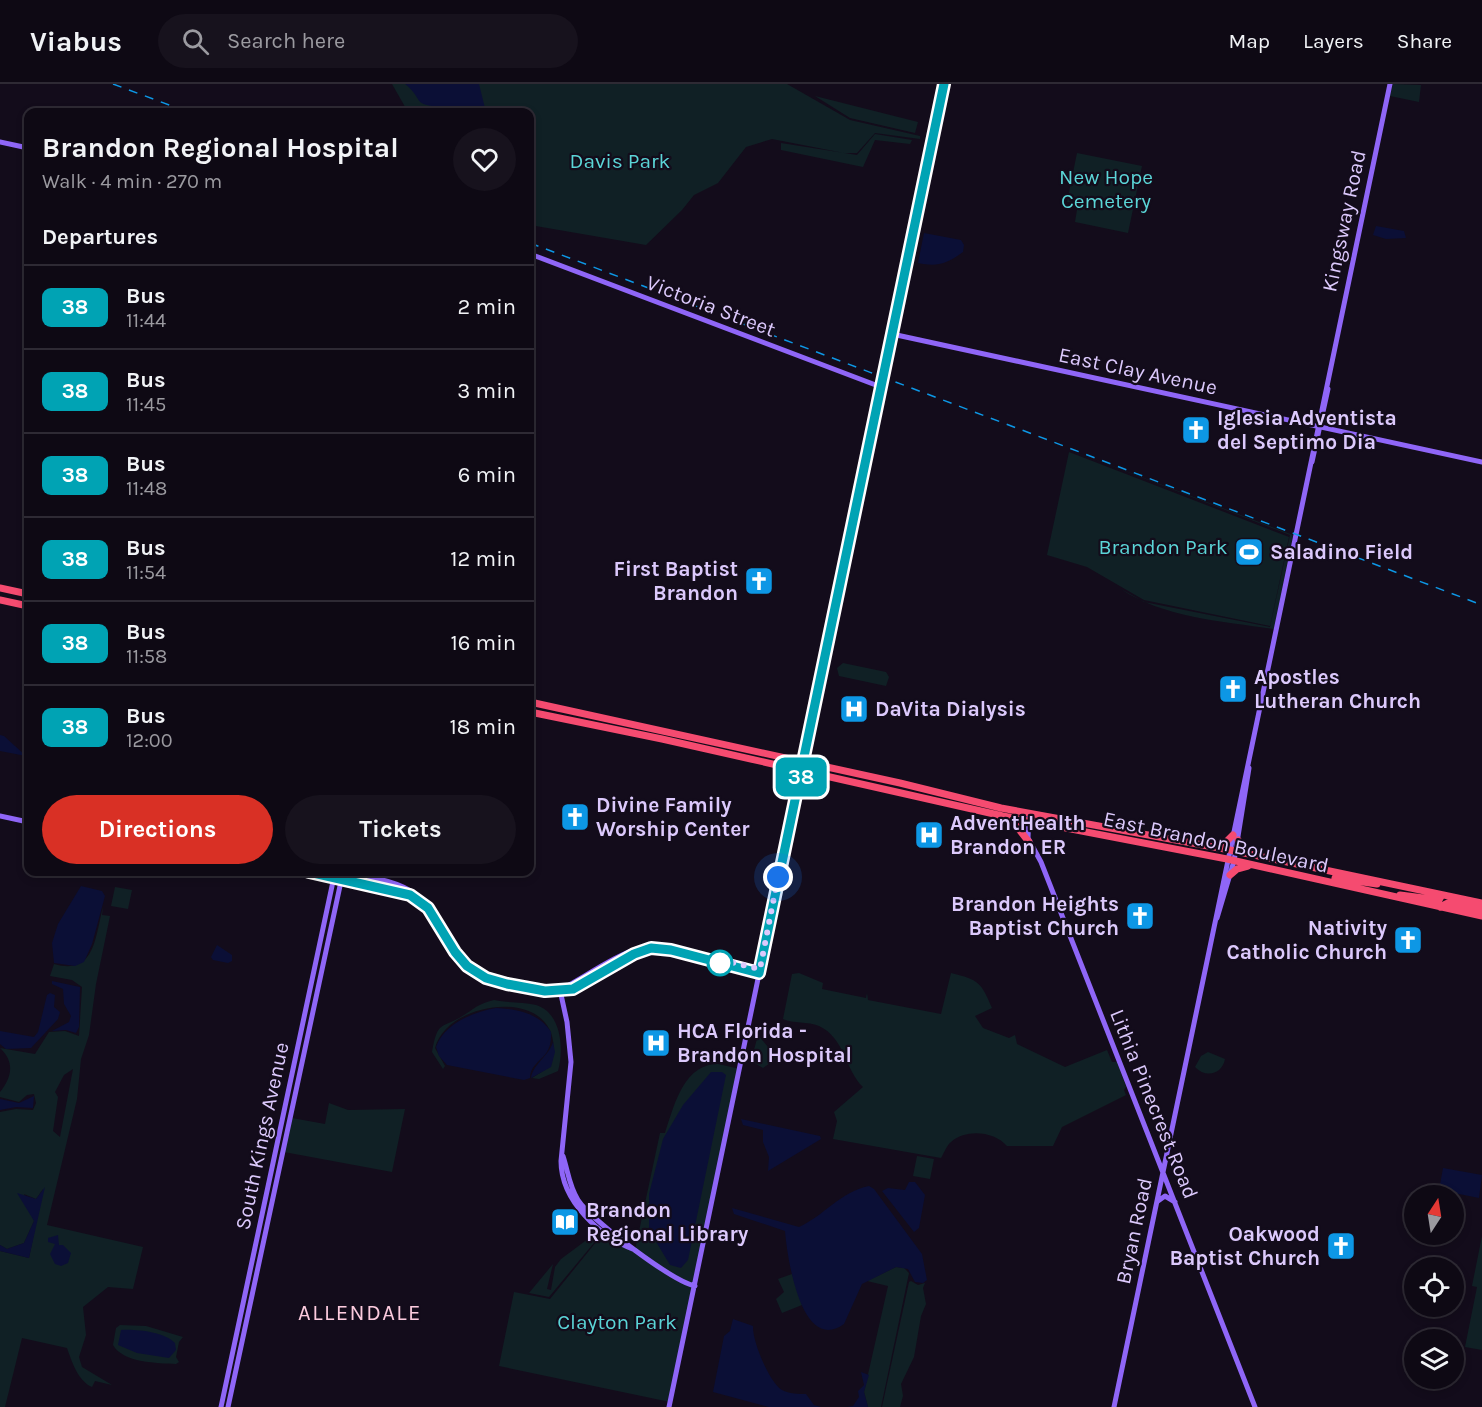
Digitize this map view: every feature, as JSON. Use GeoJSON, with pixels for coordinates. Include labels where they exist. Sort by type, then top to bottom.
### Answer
{"type":"FeatureCollection","features":[{"type":"Feature","properties":{"kind":"highway"},"geometry":{"type":"LineString","coordinates":[[0,590],[24,593]]}},
{"type":"Feature","properties":{"kind":"highway"},"geometry":{"type":"LineString","coordinates":[[0,600],[24,605]]}},
{"type":"Feature","properties":{"kind":"highway"},"geometry":{"type":"LineString","coordinates":[[534,703],[662,735],[803,766]]}},
{"type":"Feature","properties":{"kind":"highway"},"geometry":{"type":"LineString","coordinates":[[534,713],[634,733],[666,735],[682,739],[687,736],[803,766]]}},
{"type":"Feature","properties":{"kind":"highway","name":"East Brandon Boulevard"},"geometry":{"type":"LineString","coordinates":[[803,766],[1028,818],[1482,916]]}},
{"type":"Feature","properties":{"kind":"highway","name":"East Brandon Boulevard"},"geometry":{"type":"LineString","coordinates":[[803,766],[1010,818],[1028,818],[1212,846],[1482,903]]}},
{"type":"Feature","properties":{"kind":"highway"},"geometry":{"type":"LineString","coordinates":[[1010,818],[1029,842]]}},
{"type":"Feature","properties":{"kind":"highway"},"geometry":{"type":"LineString","coordinates":[[1212,846],[1226,843],[1235,837],[1247,853]]}},
{"type":"Feature","properties":{"kind":"highway"},"geometry":{"type":"LineString","coordinates":[[1230,875],[1237,869],[1253,865]]}},
{"type":"Feature","properties":{"kind":"highway"},"geometry":{"type":"LineString","coordinates":[[1335,878],[1366,885],[1383,882]]}},
{"type":"Feature","properties":{"kind":"highway"},"geometry":{"type":"LineString","coordinates":[[1395,897],[1413,895],[1438,900],[1442,895]]}},
{"type":"Feature","properties":{"kind":"highway"},"geometry":{"type":"LineString","coordinates":[[1440,907],[1448,903],[1482,909]]}},
{"type":"Feature","properties":{"kind":"street"},"geometry":{"type":"LineString","coordinates":[[669,1407],[944,84]]}},
{"type":"Feature","properties":{"kind":"street","name":"Kingsway Road"},"geometry":{"type":"LineString","coordinates":[[1230,860],[1251,748],[1390,84]]}},
{"type":"Feature","properties":{"kind":"street"},"geometry":{"type":"LineString","coordinates":[[0,142],[24,147]]}},
{"type":"Feature","properties":{"kind":"street","name":"Victoria Street"},"geometry":{"type":"LineString","coordinates":[[534,256],[881,387]]}},
{"type":"Feature","properties":{"kind":"street","name":"East Clay Avenue"},"geometry":{"type":"LineString","coordinates":[[892,334],[1482,462]]}},
{"type":"Feature","properties":{"kind":"street"},"geometry":{"type":"LineString","coordinates":[[0,816],[24,821]]}},
{"type":"Feature","properties":{"kind":"street","name":"Lithia Pinecrest Road"},"geometry":{"type":"LineString","coordinates":[[1028,818],[1029,842],[1041,862],[1255,1407]]}},
{"type":"Feature","properties":{"kind":"street"},"geometry":{"type":"LineString","coordinates":[[1214,928],[1230,875],[1230,860]]}},
{"type":"Feature","properties":{"kind":"street","name":"Bryan Road"},"geometry":{"type":"LineString","coordinates":[[1114,1407],[1230,860]]}},
{"type":"Feature","properties":{"kind":"street","name":"South Kings Avenue"},"geometry":{"type":"LineString","coordinates":[[221,1407],[329,902],[339,876]]}},
{"type":"Feature","properties":{"kind":"street","name":"South Kings Avenue"},"geometry":{"type":"LineString","coordinates":[[228,1407],[340,876]]}},
{"type":"Feature","properties":{"kind":"street"},"geometry":{"type":"LineString","coordinates":[[347,876],[402,891],[428,908],[455,952],[472,970],[486,978],[507,984],[539,990],[578,987],[601,971],[651,948],[759,971]]}},
{"type":"Feature","properties":{"kind":"street"},"geometry":{"type":"LineString","coordinates":[[326,949],[323,942],[329,902]]}},
{"type":"Feature","properties":{"kind":"street"},"geometry":{"type":"LineString","coordinates":[[560,990],[570,1052],[561,1167],[564,1182],[578,1207],[595,1223],[677,1280],[694,1286]]}},
{"type":"Feature","properties":{"kind":"street"},"geometry":{"type":"LineString","coordinates":[[1153,1148],[1161,1151],[1169,1146]]}},
{"type":"Feature","properties":{"kind":"street"},"geometry":{"type":"LineString","coordinates":[[1157,1202],[1166,1196],[1176,1203]]}},
{"type":"Feature","properties":{"kind":"green space","name":"Davis Park"},"geometry":{"type":"Polygon","coordinates":[[[392,84],[787,84],[850,120],[920,136],[920,139],[875,133],[857,153],[844,153],[772,139],[746,147],[718,183],[694,195],[646,245],[534,226],[534,108],[406,108],[392,84]]]}},
{"type":"Feature","properties":{"kind":"green space"},"geometry":{"type":"Polygon","coordinates":[[[1393,84],[1421,85],[1419,102],[1390,96],[1393,84]]]}},
{"type":"Feature","properties":{"kind":"green space"},"geometry":{"type":"Polygon","coordinates":[[[815,96],[918,122],[915,133],[850,118],[815,96]]]}},
{"type":"Feature","properties":{"kind":"green space"},"geometry":{"type":"Polygon","coordinates":[[[875,134],[912,140],[910,144],[875,140],[863,167],[781,150],[781,143],[857,155],[875,134]]]}},
{"type":"Feature","properties":{"kind":"green space","name":"New Hope Cemetery"},"geometry":{"type":"Polygon","coordinates":[[[1077,153],[1142,166],[1128,233],[1075,222],[1078,204],[1067,202],[1077,153]]]}},
{"type":"Feature","properties":{"kind":"green space"},"geometry":{"type":"Polygon","coordinates":[[[1071,450],[1293,535],[1274,629],[1194,617],[1147,603],[1270,627],[1290,535],[1071,450]]]}},
{"type":"Feature","properties":{"kind":"green space","name":"Brandon Park"},"geometry":{"type":"Polygon","coordinates":[[[1069,452],[1289,537],[1270,626],[1144,600],[1087,567],[1047,555],[1069,452]]]}},
{"type":"Feature","properties":{"kind":"green space"},"geometry":{"type":"Polygon","coordinates":[[[843,663],[886,672],[889,677],[886,686],[839,676],[837,668],[843,663]]]}},
{"type":"Feature","properties":{"kind":"green space"},"geometry":{"type":"Polygon","coordinates":[[[115,887],[132,890],[128,909],[111,906],[115,887]]]}},
{"type":"Feature","properties":{"kind":"green space"},"geometry":{"type":"Polygon","coordinates":[[[103,907],[102,915],[110,916],[96,984],[89,1035],[81,1059],[77,1099],[47,1225],[143,1247],[133,1289],[108,1287],[83,1307],[86,1335],[79,1357],[82,1367],[112,1385],[95,1381],[92,1387],[87,1384],[76,1370],[67,1348],[22,1338],[5,1407],[0,1407],[0,1251],[29,1258],[43,1189],[36,1199],[24,1194],[34,1221],[24,1243],[7,1249],[0,1245],[0,1112],[16,1109],[33,1110],[36,1103],[34,1094],[27,1095],[19,1102],[0,1097],[0,1092],[9,1075],[10,1064],[0,1048],[35,1054],[49,1032],[65,1031],[79,1036],[82,987],[72,980],[50,976],[54,964],[68,966],[78,964],[85,959],[95,941],[103,907]],[[73,1069],[64,1075],[55,1092],[58,1097],[53,1131],[60,1137],[73,1069]]]}},
{"type":"Feature","properties":{"kind":"green space"},"geometry":{"type":"Polygon","coordinates":[[[799,973],[823,983],[822,989],[866,998],[867,993],[868,1000],[941,1014],[951,973],[968,978],[982,987],[992,1008],[975,1016],[983,1028],[1009,1038],[1015,1035],[1017,1044],[1065,1067],[1107,1050],[1112,1062],[1117,1062],[1126,1087],[1124,1090],[1126,1095],[1062,1127],[1053,1146],[1007,1146],[1002,1141],[988,1135],[973,1133],[951,1142],[941,1158],[833,1139],[837,1121],[834,1112],[863,1087],[852,1072],[840,1046],[828,1031],[815,1024],[783,1019],[792,974],[799,973]]]}},
{"type":"Feature","properties":{"kind":"green space"},"geometry":{"type":"Polygon","coordinates":[[[494,1000],[536,1005],[545,1009],[556,1024],[559,1033],[561,1053],[558,1071],[539,1079],[532,1078],[551,1066],[553,1040],[544,1021],[527,1011],[506,1007],[483,1009],[462,1017],[445,1030],[435,1048],[445,1066],[443,1069],[432,1052],[436,1034],[442,1027],[478,1006],[494,1000]]]}},
{"type":"Feature","properties":{"kind":"green space"},"geometry":{"type":"Polygon","coordinates":[[[758,1035],[777,1058],[763,1068],[751,1061],[758,1035]]]}},
{"type":"Feature","properties":{"kind":"green space"},"geometry":{"type":"Polygon","coordinates":[[[1208,1052],[1225,1059],[1220,1069],[1208,1074],[1195,1067],[1201,1056],[1208,1052]]]}},
{"type":"Feature","properties":{"kind":"green space","name":"Clayton Park"},"geometry":{"type":"Polygon","coordinates":[[[718,1064],[740,1069],[670,1402],[499,1366],[514,1292],[550,1299],[605,1231],[635,1250],[660,1133],[665,1133],[676,1100],[688,1079],[696,1071],[706,1066],[718,1064]]]}},
{"type":"Feature","properties":{"kind":"green space"},"geometry":{"type":"Polygon","coordinates":[[[329,1103],[348,1110],[405,1109],[392,1172],[284,1152],[292,1118],[325,1124],[329,1103]]]}},
{"type":"Feature","properties":{"kind":"green space"},"geometry":{"type":"Polygon","coordinates":[[[917,1156],[934,1159],[930,1179],[913,1176],[917,1156]]]}},
{"type":"Feature","properties":{"kind":"green space"},"geometry":{"type":"Polygon","coordinates":[[[600,1230],[603,1232],[549,1297],[529,1293],[553,1264],[547,1289],[551,1290],[555,1267],[561,1259],[600,1230]]]}},
{"type":"Feature","properties":{"kind":"green space"},"geometry":{"type":"Polygon","coordinates":[[[1482,1236],[1482,1350],[1465,1347],[1477,1287],[1472,1286],[1482,1236]]]}},
{"type":"Feature","properties":{"kind":"green space"},"geometry":{"type":"Polygon","coordinates":[[[896,1267],[904,1268],[909,1273],[881,1407],[868,1407],[864,1392],[888,1286],[867,1281],[896,1267]]]}},
{"type":"Feature","properties":{"kind":"green space"},"geometry":{"type":"Polygon","coordinates":[[[792,1274],[802,1305],[782,1313],[776,1299],[784,1292],[778,1279],[792,1274]]]}},
{"type":"Feature","properties":{"kind":"green space"},"geometry":{"type":"Polygon","coordinates":[[[909,1282],[918,1285],[925,1283],[923,1288],[926,1304],[921,1316],[914,1357],[901,1384],[903,1396],[900,1407],[882,1407],[909,1282]]]}},
{"type":"Feature","properties":{"kind":"green space"},"geometry":{"type":"Polygon","coordinates":[[[120,1325],[146,1326],[183,1337],[179,1342],[176,1357],[179,1362],[176,1364],[133,1359],[118,1351],[113,1345],[116,1328],[120,1325]]]}},
{"type":"Feature","properties":{"kind":"shaded area"},"geometry":{"type":"Polygon","coordinates":[[[405,84],[479,84],[485,108],[443,108],[426,105],[419,101],[405,84]]]}},
{"type":"Feature","properties":{"kind":"shaded area"},"geometry":{"type":"Polygon","coordinates":[[[1376,226],[1404,231],[1406,238],[1386,239],[1373,235],[1376,226]]]}},
{"type":"Feature","properties":{"kind":"shaded area"},"geometry":{"type":"Polygon","coordinates":[[[924,233],[961,240],[964,245],[963,252],[942,264],[918,263],[924,233]]]}},
{"type":"Feature","properties":{"kind":"shaded area"},"geometry":{"type":"Polygon","coordinates":[[[0,735],[4,736],[24,756],[0,751],[0,735]]]}},
{"type":"Feature","properties":{"kind":"shaded area"},"geometry":{"type":"Polygon","coordinates":[[[81,886],[102,891],[105,896],[92,944],[84,962],[75,966],[54,963],[52,943],[58,924],[81,886]]]}},
{"type":"Feature","properties":{"kind":"shaded area"},"geometry":{"type":"Polygon","coordinates":[[[217,945],[232,955],[232,961],[228,963],[213,960],[211,957],[217,945]]]}},
{"type":"Feature","properties":{"kind":"shaded area"},"geometry":{"type":"Polygon","coordinates":[[[52,981],[80,987],[79,1027],[76,1033],[66,1030],[52,1031],[69,1022],[71,1016],[64,1004],[63,989],[52,984],[52,981]]]}},
{"type":"Feature","properties":{"kind":"shaded area"},"geometry":{"type":"Polygon","coordinates":[[[50,993],[55,995],[54,1007],[60,1012],[58,1019],[31,1048],[6,1049],[0,1044],[0,1031],[34,1037],[38,1032],[47,995],[50,993]]]}},
{"type":"Feature","properties":{"kind":"shaded area"},"geometry":{"type":"Polygon","coordinates":[[[496,1008],[534,1016],[551,1032],[549,1049],[534,1066],[530,1078],[524,1080],[447,1065],[439,1056],[436,1047],[452,1026],[469,1016],[496,1008]]]}},
{"type":"Feature","properties":{"kind":"shaded area"},"geometry":{"type":"Polygon","coordinates":[[[553,1042],[555,1052],[551,1067],[531,1078],[535,1068],[553,1042]]]}},
{"type":"Feature","properties":{"kind":"shaded area"},"geometry":{"type":"Polygon","coordinates":[[[711,1072],[722,1072],[726,1075],[688,1260],[681,1268],[670,1265],[649,1230],[649,1194],[663,1139],[683,1105],[711,1072]]]}},
{"type":"Feature","properties":{"kind":"shaded area"},"geometry":{"type":"Polygon","coordinates":[[[34,1096],[33,1108],[16,1107],[0,1110],[0,1099],[19,1103],[34,1096]]]}},
{"type":"Feature","properties":{"kind":"shaded area"},"geometry":{"type":"Polygon","coordinates":[[[741,1119],[820,1136],[821,1139],[768,1171],[769,1157],[763,1142],[763,1130],[743,1125],[741,1119]]]}},
{"type":"Feature","properties":{"kind":"shaded area"},"geometry":{"type":"Polygon","coordinates":[[[1443,1168],[1482,1175],[1479,1198],[1464,1195],[1464,1185],[1440,1185],[1443,1168]]]}},
{"type":"Feature","properties":{"kind":"shaded area"},"geometry":{"type":"Polygon","coordinates":[[[909,1182],[915,1182],[925,1195],[919,1228],[914,1232],[882,1191],[888,1188],[905,1190],[909,1182]]]}},
{"type":"Feature","properties":{"kind":"shaded area"},"geometry":{"type":"Polygon","coordinates":[[[869,1186],[874,1189],[922,1254],[927,1280],[923,1283],[915,1282],[908,1269],[896,1267],[862,1284],[844,1324],[829,1330],[817,1326],[807,1315],[799,1298],[793,1280],[785,1231],[734,1214],[732,1208],[799,1227],[849,1193],[869,1186]]]}},
{"type":"Feature","properties":{"kind":"shaded area"},"geometry":{"type":"Polygon","coordinates":[[[45,1187],[29,1258],[0,1251],[0,1245],[7,1249],[24,1243],[34,1221],[17,1193],[36,1199],[45,1187]]]}},
{"type":"Feature","properties":{"kind":"shaded area"},"geometry":{"type":"Polygon","coordinates":[[[58,1235],[59,1245],[63,1245],[71,1253],[68,1263],[61,1266],[55,1264],[50,1254],[55,1244],[48,1242],[48,1238],[58,1235]]]}},
{"type":"Feature","properties":{"kind":"shaded area"},"geometry":{"type":"Polygon","coordinates":[[[733,1319],[753,1326],[755,1341],[762,1360],[777,1386],[788,1392],[806,1394],[814,1405],[821,1407],[769,1407],[713,1392],[724,1336],[730,1331],[733,1319]]]}},
{"type":"Feature","properties":{"kind":"shaded area"},"geometry":{"type":"Polygon","coordinates":[[[121,1330],[142,1331],[164,1336],[175,1343],[176,1350],[169,1358],[137,1353],[118,1345],[121,1330]]]}},
{"type":"Feature","properties":{"kind":"shaded area"},"geometry":{"type":"Polygon","coordinates":[[[861,1372],[869,1375],[864,1392],[868,1407],[847,1407],[853,1406],[859,1397],[858,1391],[864,1385],[861,1372]]]}},
{"type":"Feature","properties":{"kind":"railway"},"geometry":{"type":"LineString","coordinates":[[113,84],[177,108]]}},
{"type":"Feature","properties":{"kind":"railway"},"geometry":{"type":"LineString","coordinates":[[534,245],[1482,605]]}},
{"type":"Feature","properties":{"kind":"bus line","name":"38"},"geometry":{"type":"LineString","coordinates":[[329,876],[398,890],[410,895],[428,908],[460,960],[486,978],[507,984],[545,991],[573,989],[634,954],[651,948],[671,950],[759,973],[783,869],[790,825],[806,757],[944,84]]}},
{"type":"Feature","properties":{"kind":"place","name":"Iglesia Adventista del Septimo Dia"},"geometry":{"type":"Point","coordinates":[1196,430]}},
{"type":"Feature","properties":{"kind":"place","name":"Saladino Field"},"geometry":{"type":"Point","coordinates":[1249,552]}},
{"type":"Feature","properties":{"kind":"place","name":"First Baptist Brandon"},"geometry":{"type":"Point","coordinates":[759,581]}},
{"type":"Feature","properties":{"kind":"place","name":"Apostles Lutheran Church"},"geometry":{"type":"Point","coordinates":[1233,689]}},
{"type":"Feature","properties":{"kind":"place","name":"DaVita Dialysis"},"geometry":{"type":"Point","coordinates":[854,709]}},
{"type":"Feature","properties":{"kind":"place","name":"Divine Family Worship Center"},"geometry":{"type":"Point","coordinates":[575,817]}},
{"type":"Feature","properties":{"kind":"place","name":"AdventHealth Brandon ER"},"geometry":{"type":"Point","coordinates":[929,835]}},
{"type":"Feature","properties":{"kind":"place","name":"Brandon Heights Baptist Church"},"geometry":{"type":"Point","coordinates":[1140,916]}},
{"type":"Feature","properties":{"kind":"place","name":"Nativity Catholic Church"},"geometry":{"type":"Point","coordinates":[1408,940]}},
{"type":"Feature","properties":{"kind":"place","name":"HCA Florida - Brandon Hospital"},"geometry":{"type":"Point","coordinates":[656,1043]}},
{"type":"Feature","properties":{"kind":"place","name":"Brandon Regional Library"},"geometry":{"type":"Point","coordinates":[565,1222]}},
{"type":"Feature","properties":{"kind":"place","name":"Oakwood Baptist Church"},"geometry":{"type":"Point","coordinates":[1341,1246]}},
{"type":"Feature","properties":{"kind":"district","name":"ALLENDALE"},"geometry":{"type":"Point","coordinates":[360,1313]}},
{"type":"Feature","properties":{"kind":"route"},"geometry":{"type":"LineString","coordinates":[[720,963],[717,959],[760,969],[778,887],[778,877]]}}]}
